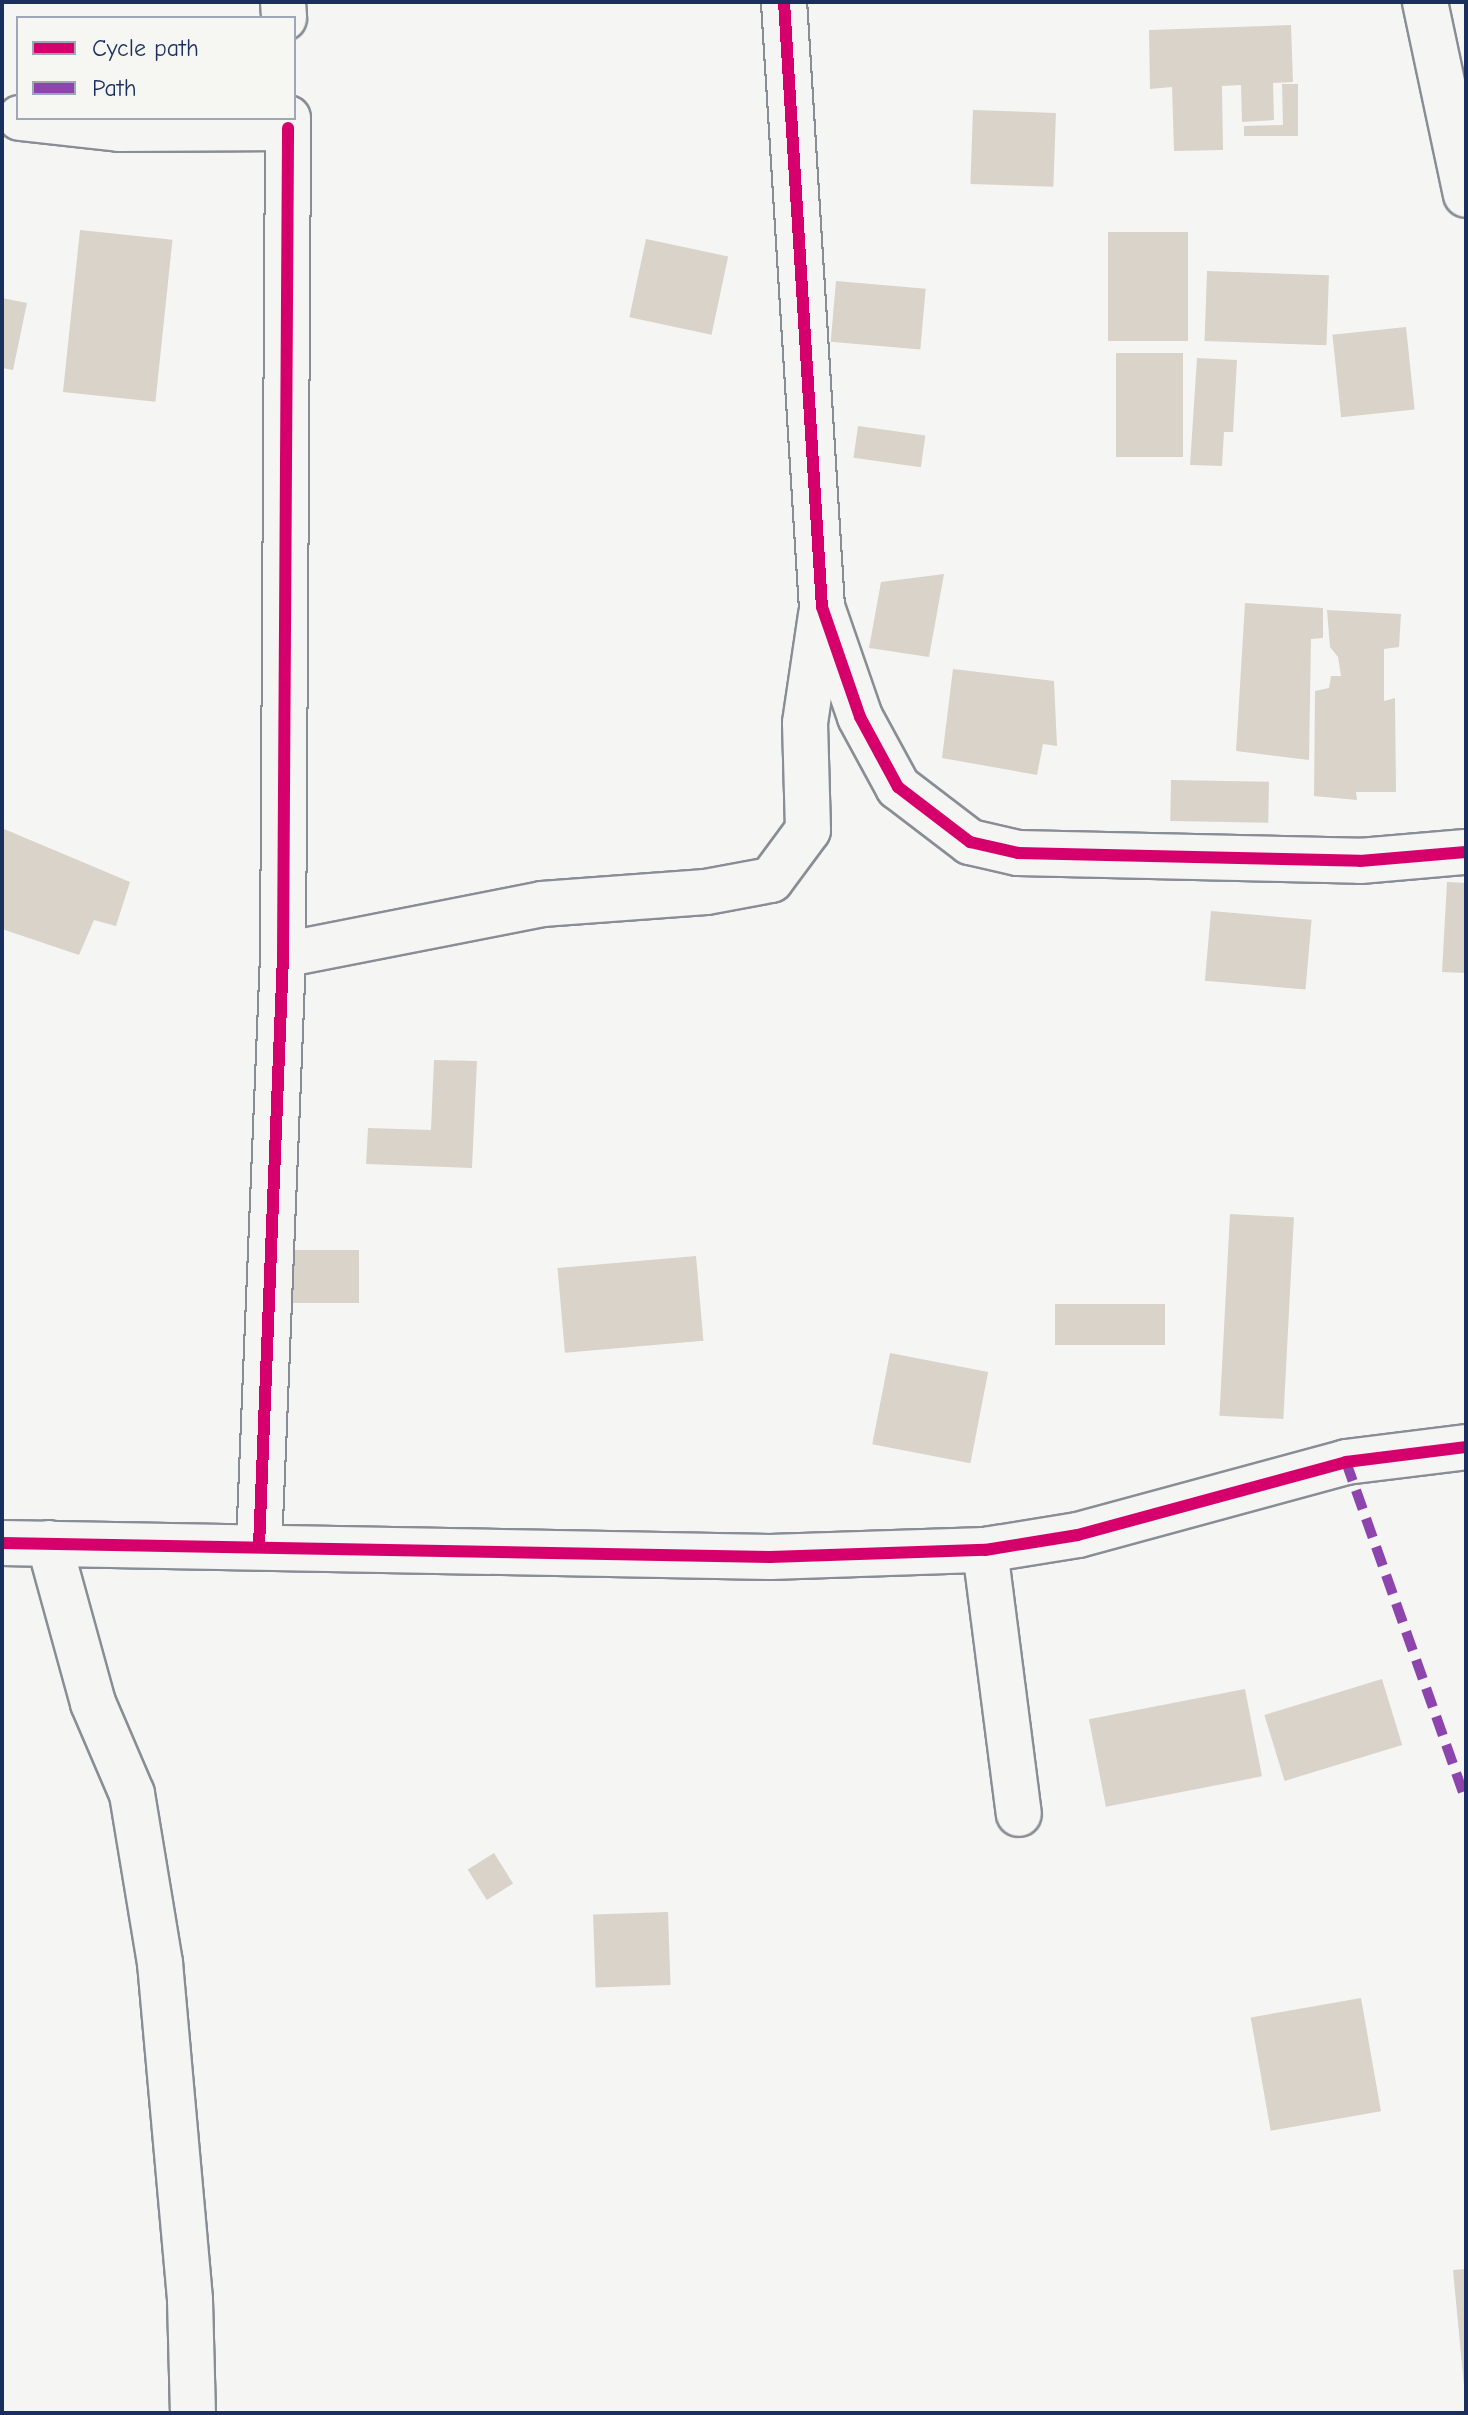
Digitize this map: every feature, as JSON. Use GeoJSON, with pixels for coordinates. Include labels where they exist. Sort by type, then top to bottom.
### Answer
{"type":"FeatureCollection","features":[{"type":"Feature","properties":{"kind":"street"},"geometry":{"type":"LineString","coordinates":[[283,955],[542,904],[706,892],[771,880],[808,830],[805,723],[822,607],[784,2]]}},
{"type":"Feature","properties":{"kind":"street"},"geometry":{"type":"LineString","coordinates":[[1425,2],[1466,195]]}},
{"type":"Feature","properties":{"kind":"street"},"geometry":{"type":"LineString","coordinates":[[37,120],[119,129],[288,123],[283,955],[259,1546]]}},
{"type":"Feature","properties":{"kind":"street"},"geometry":{"type":"LineString","coordinates":[[822,607],[860,717],[898,787],[970,842],[1018,853],[1134,858],[1360,861],[1466,852]]}},
{"type":"Feature","properties":{"kind":"street"},"geometry":{"type":"LineString","coordinates":[[2,1543],[770,1557],[985,1550],[1078,1535],[1346,1462],[1466,1447]]}},
{"type":"Feature","properties":{"kind":"street"},"geometry":{"type":"LineString","coordinates":[[49,1543],[93,1703],[132,1794],[160,1963],[190,2300],[193,2413]]}},
{"type":"Feature","properties":{"kind":"street"},"geometry":{"type":"LineString","coordinates":[[985,1550],[1019,1814]]}},
{"type":"Feature","properties":{"kind":"building"},"geometry":{"type":"Polygon","coordinates":[[[1291,25],[1293,82],[1273,83],[1274,120],[1242,122],[1241,85],[1222,86],[1223,150],[1174,151],[1172,87],[1150,89],[1149,30],[1291,25]]]}},
{"type":"Feature","properties":{"kind":"building"},"geometry":{"type":"Polygon","coordinates":[[[1282,84],[1298,84],[1298,136],[1244,136],[1244,126],[1283,125],[1282,84]]]}},
{"type":"Feature","properties":{"kind":"building"},"geometry":{"type":"Polygon","coordinates":[[[973,110],[1056,113],[1053,187],[970,184],[973,110]]]}},
{"type":"Feature","properties":{"kind":"building"},"geometry":{"type":"Polygon","coordinates":[[[80,230],[172,240],[155,402],[63,392],[80,230]]]}},
{"type":"Feature","properties":{"kind":"building"},"geometry":{"type":"Polygon","coordinates":[[[1108,232],[1188,232],[1188,341],[1108,341],[1108,232]]]}},
{"type":"Feature","properties":{"kind":"building"},"geometry":{"type":"Polygon","coordinates":[[[646,239],[728,256],[712,335],[629,317],[646,239]]]}},
{"type":"Feature","properties":{"kind":"building"},"geometry":{"type":"Polygon","coordinates":[[[1207,271],[1329,275],[1326,345],[1205,341],[1207,271]]]}},
{"type":"Feature","properties":{"kind":"building"},"geometry":{"type":"Polygon","coordinates":[[[836,281],[926,289],[920,350],[831,342],[836,281]]]}},
{"type":"Feature","properties":{"kind":"building"},"geometry":{"type":"Polygon","coordinates":[[[2,298],[27,303],[13,370],[2,368],[2,298]]]}},
{"type":"Feature","properties":{"kind":"building"},"geometry":{"type":"Polygon","coordinates":[[[1406,327],[1415,410],[1341,417],[1332,335],[1406,327]]]}},
{"type":"Feature","properties":{"kind":"building"},"geometry":{"type":"Polygon","coordinates":[[[1116,353],[1183,353],[1183,457],[1116,457],[1116,353]]]}},
{"type":"Feature","properties":{"kind":"building"},"geometry":{"type":"Polygon","coordinates":[[[1197,358],[1237,360],[1233,432],[1224,432],[1222,466],[1190,465],[1197,358]]]}},
{"type":"Feature","properties":{"kind":"building"},"geometry":{"type":"Polygon","coordinates":[[[858,426],[925,435],[921,467],[854,458],[858,426]]]}},
{"type":"Feature","properties":{"kind":"building"},"geometry":{"type":"Polygon","coordinates":[[[944,574],[929,657],[869,648],[881,582],[944,574]]]}},
{"type":"Feature","properties":{"kind":"building"},"geometry":{"type":"Polygon","coordinates":[[[1245,603],[1323,608],[1323,638],[1311,639],[1309,760],[1236,751],[1245,603]]]}},
{"type":"Feature","properties":{"kind":"building"},"geometry":{"type":"Polygon","coordinates":[[[1327,610],[1401,614],[1399,647],[1384,649],[1384,701],[1395,698],[1396,792],[1356,792],[1357,800],[1314,796],[1315,691],[1329,688],[1331,676],[1341,676],[1338,657],[1330,647],[1327,610]]]}},
{"type":"Feature","properties":{"kind":"building"},"geometry":{"type":"Polygon","coordinates":[[[953,669],[1054,681],[1057,746],[1043,744],[1037,775],[942,758],[953,669]]]}},
{"type":"Feature","properties":{"kind":"building"},"geometry":{"type":"Polygon","coordinates":[[[1171,780],[1269,782],[1268,823],[1170,821],[1171,780]]]}},
{"type":"Feature","properties":{"kind":"building"},"geometry":{"type":"Polygon","coordinates":[[[4,829],[130,882],[116,926],[94,920],[79,955],[2,929],[4,829]]]}},
{"type":"Feature","properties":{"kind":"building"},"geometry":{"type":"Polygon","coordinates":[[[1447,882],[1466,883],[1466,973],[1442,972],[1447,882]]]}},
{"type":"Feature","properties":{"kind":"building"},"geometry":{"type":"Polygon","coordinates":[[[1211,911],[1312,920],[1306,990],[1205,981],[1211,911]]]}},
{"type":"Feature","properties":{"kind":"building"},"geometry":{"type":"Polygon","coordinates":[[[434,1060],[477,1061],[472,1168],[366,1164],[368,1128],[431,1130],[434,1060]]]}},
{"type":"Feature","properties":{"kind":"building"},"geometry":{"type":"Polygon","coordinates":[[[1230,1214],[1294,1217],[1283,1419],[1219,1416],[1230,1214]]]}},
{"type":"Feature","properties":{"kind":"building"},"geometry":{"type":"Polygon","coordinates":[[[286,1250],[359,1250],[359,1303],[286,1303],[286,1250]]]}},
{"type":"Feature","properties":{"kind":"building"},"geometry":{"type":"Polygon","coordinates":[[[696,1256],[703,1341],[565,1353],[558,1268],[696,1256]]]}},
{"type":"Feature","properties":{"kind":"building"},"geometry":{"type":"Polygon","coordinates":[[[1055,1304],[1165,1304],[1165,1345],[1055,1345],[1055,1304]]]}},
{"type":"Feature","properties":{"kind":"building"},"geometry":{"type":"Polygon","coordinates":[[[890,1353],[988,1372],[970,1463],[872,1444],[890,1353]]]}},
{"type":"Feature","properties":{"kind":"building"},"geometry":{"type":"Polygon","coordinates":[[[1382,1679],[1402,1745],[1285,1781],[1264,1715],[1382,1679]]]}},
{"type":"Feature","properties":{"kind":"building"},"geometry":{"type":"Polygon","coordinates":[[[1245,1689],[1262,1776],[1106,1807],[1089,1719],[1245,1689]]]}},
{"type":"Feature","properties":{"kind":"building"},"geometry":{"type":"Polygon","coordinates":[[[494,1853],[513,1884],[487,1900],[468,1869],[494,1853]]]}},
{"type":"Feature","properties":{"kind":"building"},"geometry":{"type":"Polygon","coordinates":[[[668,1912],[671,1985],[596,1988],[593,1915],[668,1912]]]}},
{"type":"Feature","properties":{"kind":"building"},"geometry":{"type":"Polygon","coordinates":[[[1361,1998],[1381,2111],[1271,2131],[1251,2017],[1361,1998]]]}},
{"type":"Feature","properties":{"kind":"building"},"geometry":{"type":"Polygon","coordinates":[[[1466,2269],[1466,2386],[1464,2386],[1453,2270],[1466,2269]]]}},
{"type":"Feature","properties":{"kind":"marked path"},"geometry":{"type":"LineString","coordinates":[[1346,1462],[1466,1801]]}},
{"type":"Feature","properties":{"kind":"cycle path"},"geometry":{"type":"LineString","coordinates":[[784,2],[822,607],[860,717],[898,787],[970,842],[1018,853],[1360,861],[1466,852]]}},
{"type":"Feature","properties":{"kind":"cycle path"},"geometry":{"type":"LineString","coordinates":[[259,1546],[283,955],[288,128]]}},
{"type":"Feature","properties":{"kind":"cycle path"},"geometry":{"type":"LineString","coordinates":[[2,1543],[770,1557],[985,1550],[1078,1535],[1346,1462],[1466,1447]]}}]}
